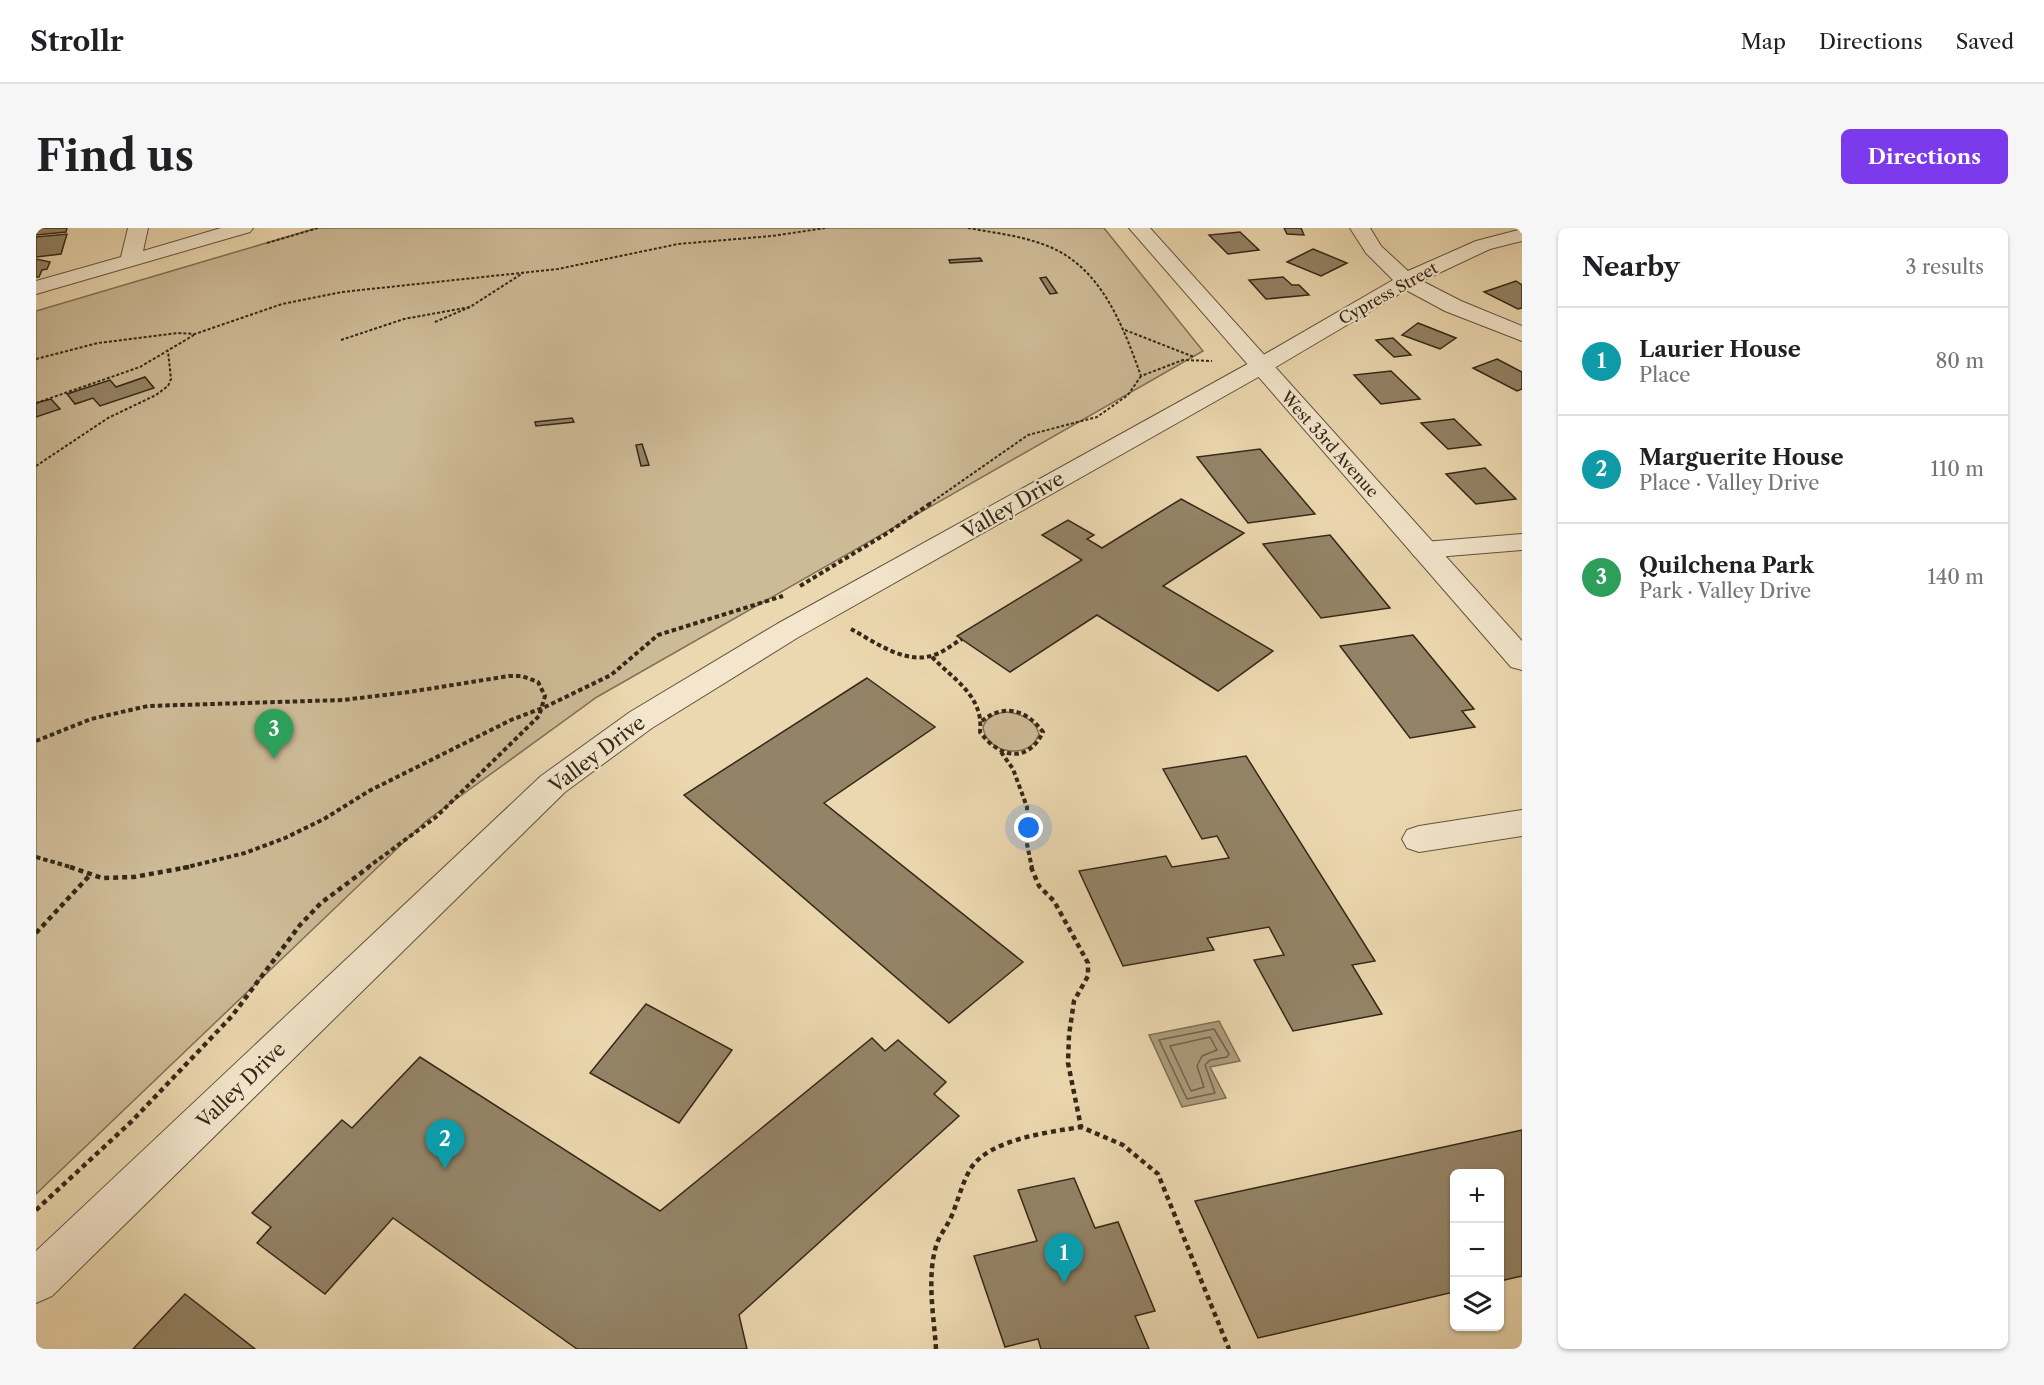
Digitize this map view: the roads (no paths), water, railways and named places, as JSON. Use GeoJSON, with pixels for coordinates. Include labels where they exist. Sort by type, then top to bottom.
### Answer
{"type":"FeatureCollection","features":[{"type":"Feature","properties":{"kind":"street"},"geometry":{"type":"LineString","coordinates":[[130,261],[138,228]]}},
{"type":"Feature","properties":{"kind":"street"},"geometry":{"type":"LineString","coordinates":[[36,288],[243,228]]}},
{"type":"Feature","properties":{"kind":"street","name":"West 33rd Avenue"},"geometry":{"type":"LineString","coordinates":[[1139,228],[1522,660]]}},
{"type":"Feature","properties":{"kind":"street"},"geometry":{"type":"LineString","coordinates":[[1360,228],[1369,247],[1388,267],[1429,295],[1522,334]]}},
{"type":"Feature","properties":{"kind":"street","name":"Cypress Street"},"geometry":{"type":"LineString","coordinates":[[1261,366],[1408,280],[1483,245],[1522,235]]}},
{"type":"Feature","properties":{"kind":"street","name":"Valley Drive"},"geometry":{"type":"LineString","coordinates":[[36,1281],[553,784],[641,720],[787,631],[1261,366]]}},
{"type":"Feature","properties":{"kind":"street"},"geometry":{"type":"LineString","coordinates":[[1424,550],[1522,542]]}},
{"type":"Feature","properties":{"kind":"street"},"geometry":{"type":"LineString","coordinates":[[1419,839],[1522,823]]}},
{"type":"Feature","properties":{"kind":"water"},"geometry":{"type":"Polygon","coordinates":[[[1219,1021],[1240,1061],[1210,1067],[1226,1098],[1182,1107],[1149,1035],[1219,1021]]]}},
{"type":"Feature","properties":{"kind":"place","name":"Quilchena Park"},"geometry":{"type":"Point","coordinates":[274,759]}},
{"type":"Feature","properties":{"kind":"place","name":"Marguerite House"},"geometry":{"type":"Point","coordinates":[445,1169]}},
{"type":"Feature","properties":{"kind":"place","name":"Laurier House"},"geometry":{"type":"Point","coordinates":[1064,1283]}}]}
